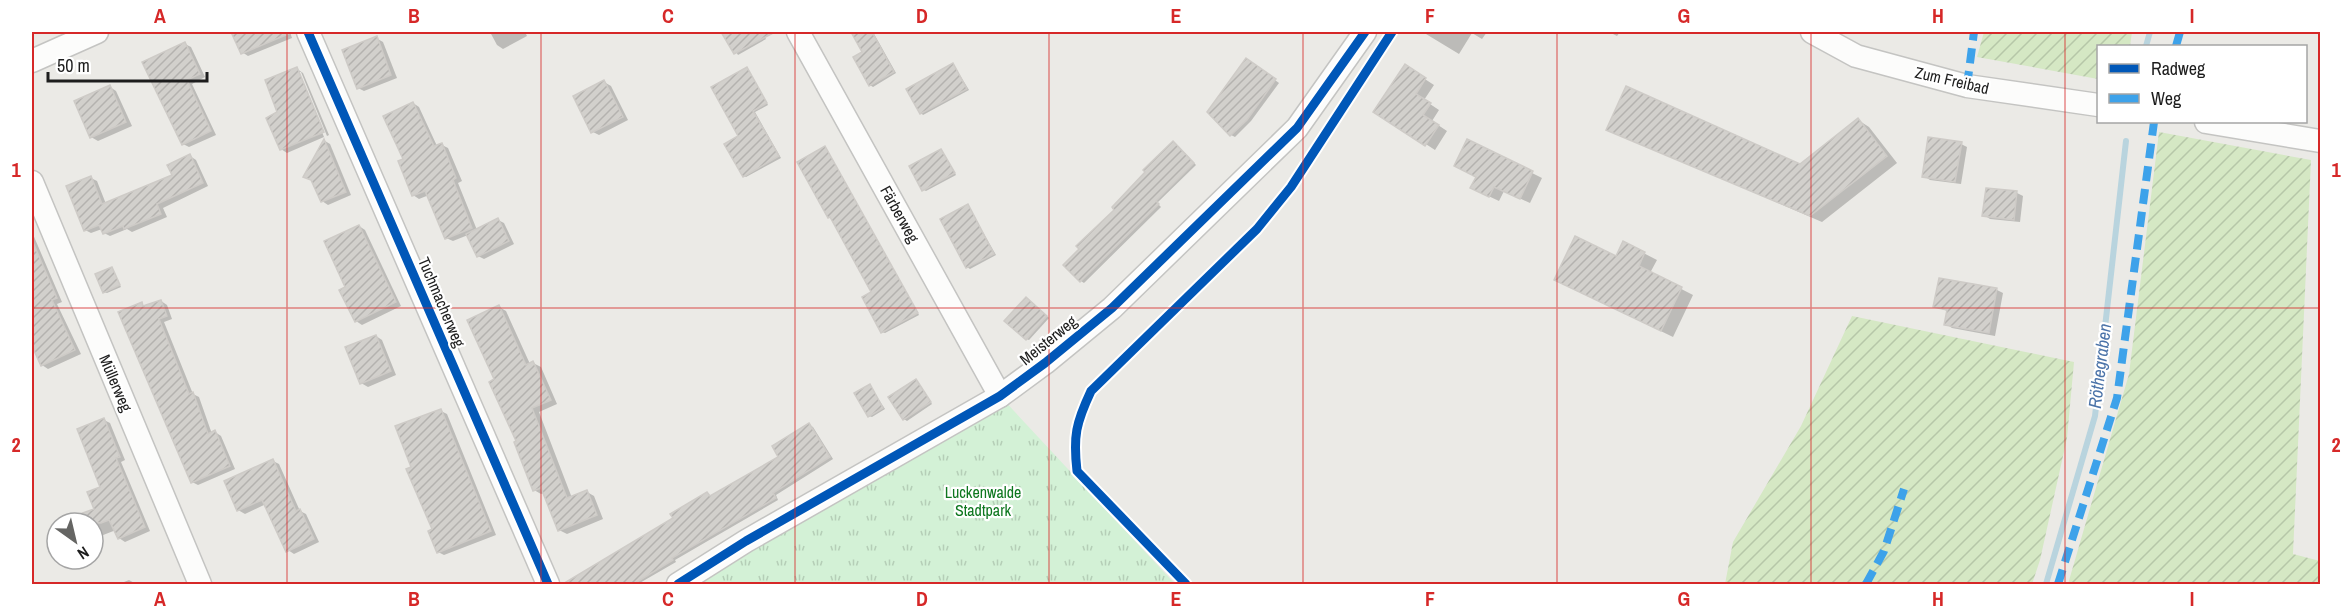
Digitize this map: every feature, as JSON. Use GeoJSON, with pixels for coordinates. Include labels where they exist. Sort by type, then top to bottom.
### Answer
{"type":"FeatureCollection","features":[{"type":"Feature","properties":{"kind":"street"},"geometry":{"type":"LineString","coordinates":[[32,61],[97,32]]}},
{"type":"Feature","properties":{"kind":"street","name":"Tuchmacherweg"},"geometry":{"type":"LineString","coordinates":[[308,32],[548,585]]}},
{"type":"Feature","properties":{"kind":"street","name":"Färberweg"},"geometry":{"type":"LineString","coordinates":[[798,32],[1000,396]]}},
{"type":"Feature","properties":{"kind":"street","name":"Meisterweg"},"geometry":{"type":"LineString","coordinates":[[678,585],[746,541],[1000,396],[1045,363],[1112,308],[1297,128],[1365,32]]}},
{"type":"Feature","properties":{"kind":"street","name":"Zum Freibad"},"geometry":{"type":"LineString","coordinates":[[1812,32],[1856,56],[1967,86],[2097,105]]}},
{"type":"Feature","properties":{"kind":"street"},"geometry":{"type":"LineString","coordinates":[[2212,123],[2320,141]]}},
{"type":"Feature","properties":{"kind":"street","name":"Müllerweg"},"geometry":{"type":"LineString","coordinates":[[32,182],[200,585]]}},
{"type":"Feature","properties":{"kind":"green space"},"geometry":{"type":"Polygon","coordinates":[[[1984,32],[2132,32],[2130,45],[2097,45],[2097,79],[1977,57],[1984,32]]]}},
{"type":"Feature","properties":{"kind":"green space"},"geometry":{"type":"Polygon","coordinates":[[[2159,132],[2311,160],[2293,554],[2320,561],[2320,584],[2068,584],[2129,374],[2159,132]]]}},
{"type":"Feature","properties":{"kind":"green space"},"geometry":{"type":"Polygon","coordinates":[[[1852,316],[2074,362],[2067,438],[2040,560],[2032,584],[1725,584],[1733,542],[1801,426],[1852,316]]]}},
{"type":"Feature","properties":{"kind":"green space","name":"Luckenwalde Stadtpark"},"geometry":{"type":"Polygon","coordinates":[[[1000,396],[1175,584],[676,584],[1000,396]]]}},
{"type":"Feature","properties":{"kind":"building"},"geometry":{"type":"Polygon","coordinates":[[[231,32],[293,32],[241,54],[231,32]]]}},
{"type":"Feature","properties":{"kind":"building"},"geometry":{"type":"Polygon","coordinates":[[[721,32],[775,32],[734,54],[721,32]]]}},
{"type":"Feature","properties":{"kind":"building"},"geometry":{"type":"Polygon","coordinates":[[[851,32],[872,32],[894,72],[869,86],[853,57],[862,52],[851,32]]]}},
{"type":"Feature","properties":{"kind":"building"},"geometry":{"type":"Polygon","coordinates":[[[377,36],[391,75],[357,89],[342,50],[377,36]]]}},
{"type":"Feature","properties":{"kind":"building"},"geometry":{"type":"Polygon","coordinates":[[[185,42],[200,74],[187,80],[211,131],[182,145],[142,62],[185,42]]]}},
{"type":"Feature","properties":{"kind":"building"},"geometry":{"type":"Polygon","coordinates":[[[1246,58],[1276,79],[1247,120],[1230,136],[1207,112],[1246,58]]]}},
{"type":"Feature","properties":{"kind":"building"},"geometry":{"type":"Polygon","coordinates":[[[953,63],[967,89],[920,114],[906,89],[953,63]]]}},
{"type":"Feature","properties":{"kind":"building"},"geometry":{"type":"Polygon","coordinates":[[[1405,64],[1426,78],[1416,94],[1431,103],[1423,115],[1439,125],[1425,146],[1373,112],[1405,64]]]}},
{"type":"Feature","properties":{"kind":"building"},"geometry":{"type":"Polygon","coordinates":[[[297,67],[324,132],[280,150],[266,118],[277,112],[265,80],[297,67]]]}},
{"type":"Feature","properties":{"kind":"building"},"geometry":{"type":"Polygon","coordinates":[[[747,67],[767,103],[753,111],[779,156],[743,177],[724,144],[738,136],[711,87],[747,67]]]}},
{"type":"Feature","properties":{"kind":"building"},"geometry":{"type":"Polygon","coordinates":[[[604,80],[623,117],[591,133],[573,96],[604,80]]]}},
{"type":"Feature","properties":{"kind":"building"},"geometry":{"type":"Polygon","coordinates":[[[110,85],[126,122],[90,138],[74,101],[110,85]]]}},
{"type":"Feature","properties":{"kind":"building"},"geometry":{"type":"Polygon","coordinates":[[[1626,86],[1800,164],[1858,118],[1887,156],[1810,216],[1606,130],[1626,86]]]}},
{"type":"Feature","properties":{"kind":"building"},"geometry":{"type":"Polygon","coordinates":[[[413,102],[434,146],[442,143],[456,178],[453,180],[472,228],[445,239],[425,191],[412,196],[398,161],[403,159],[383,116],[413,102]]]}},
{"type":"Feature","properties":{"kind":"building"},"geometry":{"type":"Polygon","coordinates":[[[1928,137],[1962,142],[1955,182],[1922,177],[1928,137]]]}},
{"type":"Feature","properties":{"kind":"building"},"geometry":{"type":"Polygon","coordinates":[[[324,139],[346,192],[321,202],[311,180],[303,177],[324,139]]]}},
{"type":"Feature","properties":{"kind":"building"},"geometry":{"type":"Polygon","coordinates":[[[1467,139],[1533,171],[1520,199],[1494,187],[1489,197],[1470,188],[1476,177],[1454,166],[1467,139]]]}},
{"type":"Feature","properties":{"kind":"building"},"geometry":{"type":"Polygon","coordinates":[[[1173,141],[1194,163],[1156,201],[1159,204],[1080,282],[1063,265],[1079,249],[1076,246],[1114,210],[1112,207],[1145,172],[1143,170],[1173,141]]]}},
{"type":"Feature","properties":{"kind":"building"},"geometry":{"type":"Polygon","coordinates":[[[825,146],[918,313],[881,333],[862,297],[871,292],[797,162],[825,146]]]}},
{"type":"Feature","properties":{"kind":"building"},"geometry":{"type":"Polygon","coordinates":[[[941,149],[955,173],[922,191],[909,166],[941,149]]]}},
{"type":"Feature","properties":{"kind":"building"},"geometry":{"type":"Polygon","coordinates":[[[190,154],[203,183],[157,204],[161,214],[124,229],[123,226],[103,234],[99,225],[84,231],[66,186],[91,176],[102,204],[172,175],[167,165],[190,154]]]}},
{"type":"Feature","properties":{"kind":"building"},"geometry":{"type":"Polygon","coordinates":[[[1986,188],[2017,191],[2014,220],[1982,216],[1986,188]]]}},
{"type":"Feature","properties":{"kind":"building"},"geometry":{"type":"Polygon","coordinates":[[[968,204],[994,254],[966,268],[940,219],[968,204]]]}},
{"type":"Feature","properties":{"kind":"building"},"geometry":{"type":"Polygon","coordinates":[[[498,218],[509,241],[477,257],[466,234],[498,218]]]}},
{"type":"Feature","properties":{"kind":"building"},"geometry":{"type":"Polygon","coordinates":[[[359,225],[396,302],[355,322],[339,290],[345,287],[324,241],[359,225]]]}},
{"type":"Feature","properties":{"kind":"building"},"geometry":{"type":"Polygon","coordinates":[[[1575,236],[1616,256],[1623,241],[1645,252],[1639,266],[1682,287],[1661,331],[1554,280],[1575,236]]]}},
{"type":"Feature","properties":{"kind":"building"},"geometry":{"type":"Polygon","coordinates":[[[32,240],[57,298],[52,300],[75,350],[41,366],[32,346],[32,240]]]}},
{"type":"Feature","properties":{"kind":"building"},"geometry":{"type":"Polygon","coordinates":[[[112,267],[120,285],[103,293],[95,274],[112,267]]]}},
{"type":"Feature","properties":{"kind":"building"},"geometry":{"type":"Polygon","coordinates":[[[1939,278],[1997,288],[1989,333],[1944,325],[1947,310],[1933,307],[1939,278]]]}},
{"type":"Feature","properties":{"kind":"building"},"geometry":{"type":"Polygon","coordinates":[[[1026,297],[1047,316],[1026,340],[1004,321],[1026,297]]]}},
{"type":"Feature","properties":{"kind":"building"},"geometry":{"type":"Polygon","coordinates":[[[161,300],[167,316],[159,319],[189,394],[193,392],[208,434],[215,430],[230,466],[191,483],[118,312],[142,302],[143,306],[161,300]]]}},
{"type":"Feature","properties":{"kind":"building"},"geometry":{"type":"Polygon","coordinates":[[[499,305],[526,365],[533,361],[551,400],[532,408],[567,498],[587,490],[597,515],[558,531],[541,488],[533,491],[514,442],[516,441],[489,382],[494,379],[467,320],[499,305]]]}},
{"type":"Feature","properties":{"kind":"building"},"geometry":{"type":"Polygon","coordinates":[[[376,335],[391,371],[360,384],[345,347],[376,335]]]}},
{"type":"Feature","properties":{"kind":"building"},"geometry":{"type":"Polygon","coordinates":[[[916,379],[931,402],[903,420],[888,397],[916,379]]]}},
{"type":"Feature","properties":{"kind":"building"},"geometry":{"type":"Polygon","coordinates":[[[870,384],[883,408],[868,417],[854,393],[870,384]]]}},
{"type":"Feature","properties":{"kind":"building"},"geometry":{"type":"Polygon","coordinates":[[[441,409],[491,531],[437,553],[428,531],[432,529],[406,469],[411,467],[395,426],[441,409]]]}},
{"type":"Feature","properties":{"kind":"building"},"geometry":{"type":"Polygon","coordinates":[[[104,418],[120,457],[116,458],[145,527],[118,539],[109,520],[105,522],[105,511],[88,511],[94,509],[87,492],[100,487],[77,429],[104,418]]]}},
{"type":"Feature","properties":{"kind":"building"},"geometry":{"type":"Polygon","coordinates":[[[809,423],[830,457],[773,493],[776,498],[672,558],[673,560],[632,585],[561,585],[673,518],[670,514],[707,492],[710,496],[778,457],[772,446],[809,423]]]}},
{"type":"Feature","properties":{"kind":"building"},"geometry":{"type":"Polygon","coordinates":[[[273,459],[296,511],[300,509],[314,539],[286,552],[262,500],[237,511],[224,481],[273,459]]]}},
{"type":"Feature","properties":{"kind":"waterway","name":"Röthegraben"},"geometry":{"type":"LineString","coordinates":[[2146,45],[2150,32]]}},
{"type":"Feature","properties":{"kind":"waterway","name":"Röthegraben"},"geometry":{"type":"LineString","coordinates":[[2046,584],[2095,416],[2126,141]]}},
{"type":"Feature","properties":{"kind":"marked path"},"geometry":{"type":"LineString","coordinates":[[1967,86],[1974,32]]}},
{"type":"Feature","properties":{"kind":"marked path"},"geometry":{"type":"LineString","coordinates":[[2176,45],[2180,32]]}},
{"type":"Feature","properties":{"kind":"marked path"},"geometry":{"type":"LineString","coordinates":[[2058,584],[2117,398],[2154,123]]}},
{"type":"Feature","properties":{"kind":"marked path"},"geometry":{"type":"LineString","coordinates":[[1866,584],[1884,551],[1904,489]]}},
{"type":"Feature","properties":{"kind":"cycle path"},"geometry":{"type":"LineString","coordinates":[[308,32],[548,584]]}},
{"type":"Feature","properties":{"kind":"cycle path"},"geometry":{"type":"LineString","coordinates":[[678,584],[746,541],[1000,396],[1045,363],[1112,308],[1297,128],[1365,32]]}},
{"type":"Feature","properties":{"kind":"cycle path"},"geometry":{"type":"LineString","coordinates":[[1186,584],[1077,471],[1075,448],[1082,412],[1091,391],[1257,229],[1291,187],[1392,32]]}}]}
